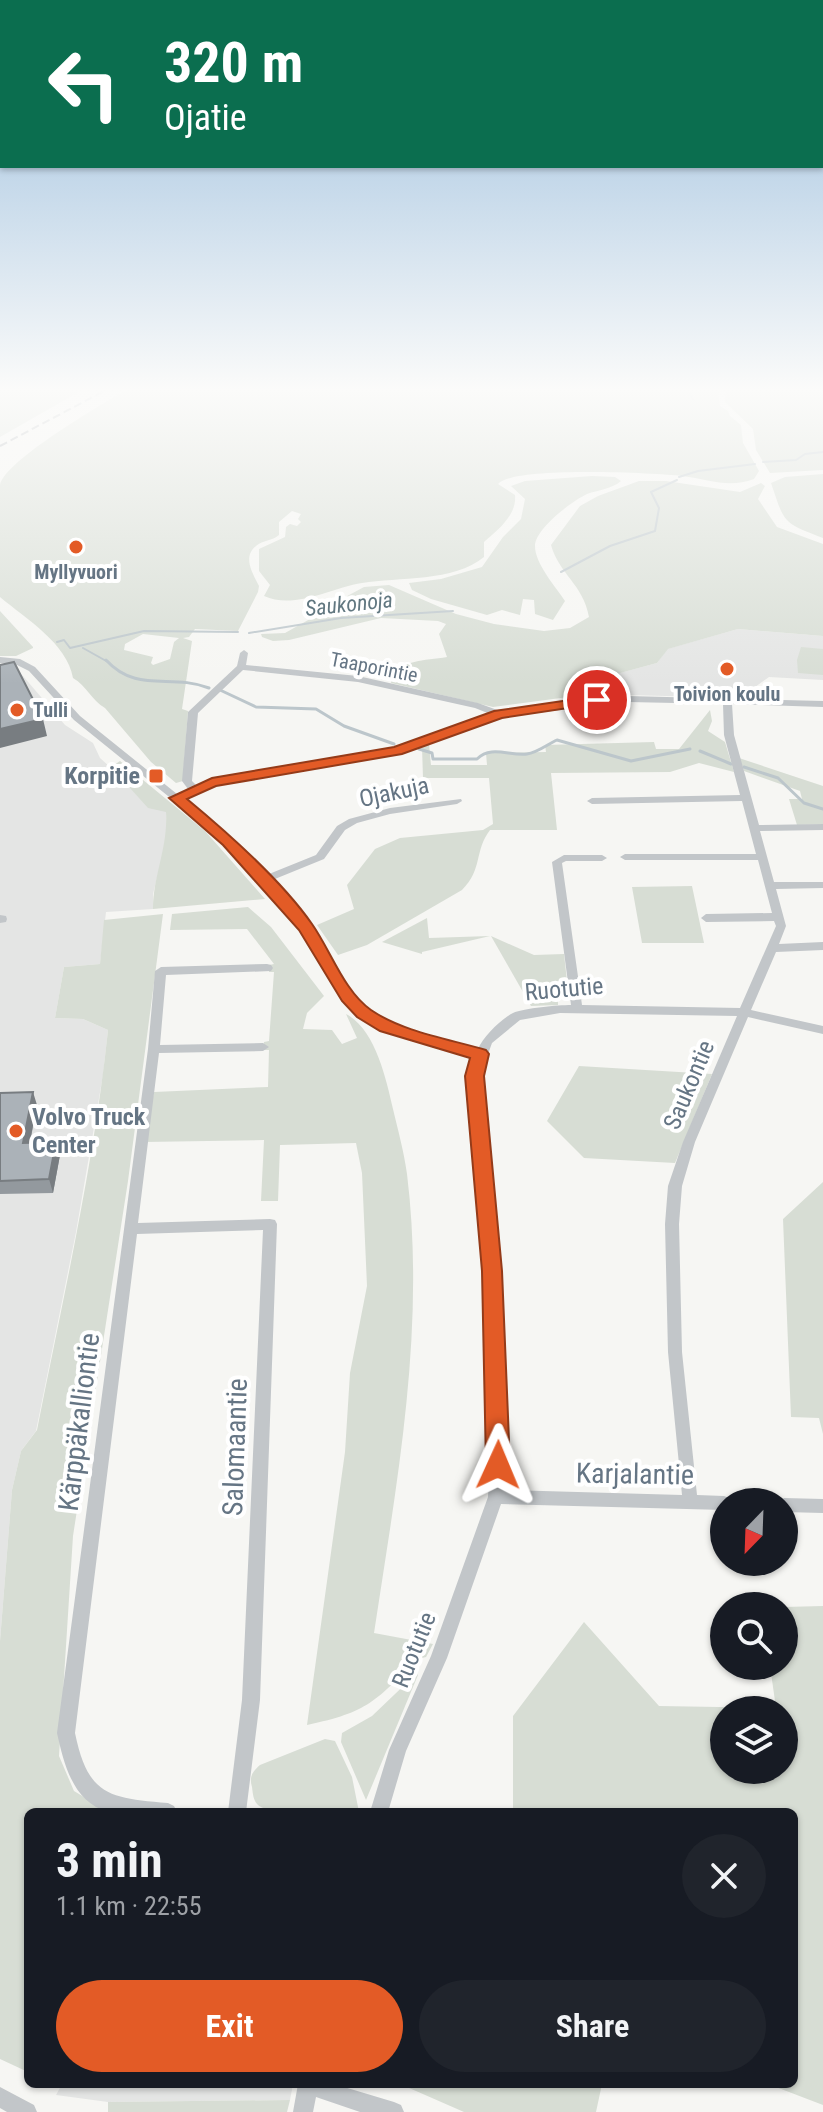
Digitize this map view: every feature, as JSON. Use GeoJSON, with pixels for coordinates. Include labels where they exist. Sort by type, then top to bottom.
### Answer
{"type":"FeatureCollection","features":[{"type":"Feature","properties":{"kind":"street"},"geometry":{"type":"LineString","coordinates":[[194,789],[187,781],[193,712],[241,667],[244,653]]}},
{"type":"Feature","properties":{"kind":"street"},"geometry":{"type":"LineString","coordinates":[[0,660],[17,661],[32,669],[77,718],[214,828],[305,926],[348,997],[363,1013],[386,1026],[480,1054]]}},
{"type":"Feature","properties":{"kind":"street","name":"Taaporintie"},"geometry":{"type":"LineString","coordinates":[[241,667],[358,679],[478,706],[499,714]]}},
{"type":"Feature","properties":{"kind":"street"},"geometry":{"type":"LineString","coordinates":[[176,798],[212,782],[397,751],[499,714],[608,699],[823,704]]}},
{"type":"Feature","properties":{"kind":"street","name":"Saukontie"},"geometry":{"type":"LineString","coordinates":[[690,1501],[675,1352],[675,1186],[689,1142],[781,926],[729,735],[727,701]]}},
{"type":"Feature","properties":{"kind":"street"},"geometry":{"type":"LineString","coordinates":[[592,801],[746,798]]}},
{"type":"Feature","properties":{"kind":"street","name":"Ojakuja"},"geometry":{"type":"LineString","coordinates":[[263,880],[320,857],[341,828],[353,821],[390,811],[457,801]]}},
{"type":"Feature","properties":{"kind":"street"},"geometry":{"type":"LineString","coordinates":[[755,828],[823,827]]}},
{"type":"Feature","properties":{"kind":"street"},"geometry":{"type":"LineString","coordinates":[[625,857],[762,857]]}},
{"type":"Feature","properties":{"kind":"street"},"geometry":{"type":"LineString","coordinates":[[577,1009],[557,862],[564,858],[602,858]]}},
{"type":"Feature","properties":{"kind":"street"},"geometry":{"type":"LineString","coordinates":[[771,886],[823,885]]}},
{"type":"Feature","properties":{"kind":"street"},"geometry":{"type":"LineString","coordinates":[[706,918],[779,917]]}},
{"type":"Feature","properties":{"kind":"street"},"geometry":{"type":"LineString","coordinates":[[774,948],[823,946]]}},
{"type":"Feature","properties":{"kind":"street","name":"Kärppäkalliontie"},"geometry":{"type":"LineString","coordinates":[[126,1808],[102,1802],[81,1782],[69,1755],[66,1733],[154,1049],[161,971],[267,968]]}},
{"type":"Feature","properties":{"kind":"street","name":"Ruotutie"},"geometry":{"type":"LineString","coordinates":[[380,1808],[398,1750],[439,1658],[496,1497],[499,1440],[492,1271],[474,1076],[480,1054],[494,1032],[517,1016],[543,1010],[744,1012],[823,1030]]}},
{"type":"Feature","properties":{"kind":"street"},"geometry":{"type":"LineString","coordinates":[[154,1049],[263,1047]]}},
{"type":"Feature","properties":{"kind":"street","name":"Salomaantie"},"geometry":{"type":"LineString","coordinates":[[130,1229],[270,1224],[251,1700],[238,1808]]}},
{"type":"Feature","properties":{"kind":"street","name":"Karjalantie"},"geometry":{"type":"LineString","coordinates":[[496,1497],[710,1502]]}},
{"type":"Feature","properties":{"kind":"street"},"geometry":{"type":"LineString","coordinates":[[798,1505],[823,1506]]}},
{"type":"Feature","properties":{"kind":"street"},"geometry":{"type":"LineString","coordinates":[[303,2112],[309,2088]]}},
{"type":"Feature","properties":{"kind":"street"},"geometry":{"type":"LineString","coordinates":[[319,2088],[394,2112]]}},
{"type":"Feature","properties":{"kind":"street"},"geometry":{"type":"LineString","coordinates":[[0,2097],[27,2112]]}},
{"type":"Feature","properties":{"kind":"shaded area"},"geometry":{"type":"Polygon","coordinates":[[[0,488],[504,488],[515,495],[513,509],[506,522],[484,542],[484,557],[472,565],[442,575],[362,583],[288,601],[264,596],[270,585],[259,571],[259,549],[285,537],[286,527],[290,524],[297,526],[301,522],[298,519],[301,514],[292,511],[279,522],[279,535],[259,544],[250,555],[252,571],[259,586],[238,631],[195,629],[189,637],[183,638],[192,641],[182,709],[188,711],[183,781],[176,783],[151,762],[105,708],[73,678],[69,665],[54,643],[0,597],[0,488]],[[143,634],[125,644],[124,650],[153,657],[153,665],[170,659],[174,642],[179,638],[143,634]]]}},
{"type":"Feature","properties":{"kind":"shaded area"},"geometry":{"type":"Polygon","coordinates":[[[513,488],[610,488],[587,494],[573,503],[547,524],[537,539],[538,560],[565,601],[553,620],[535,614],[534,600],[523,599],[520,615],[502,610],[487,615],[431,599],[412,590],[409,583],[441,579],[482,567],[503,537],[521,519],[525,499],[513,488]]]}},
{"type":"Feature","properties":{"kind":"shaded area"},"geometry":{"type":"Polygon","coordinates":[[[621,488],[710,488],[740,492],[750,488],[764,488],[758,499],[777,527],[823,544],[823,636],[738,629],[668,649],[657,663],[587,682],[591,694],[493,707],[391,683],[406,665],[447,657],[439,634],[446,624],[438,621],[381,618],[289,640],[273,641],[262,637],[261,634],[285,633],[310,619],[327,615],[338,601],[364,587],[389,585],[456,614],[494,624],[544,631],[570,628],[589,617],[582,596],[559,564],[551,545],[580,506],[621,488]]]}},
{"type":"Feature","properties":{"kind":"shaded area"},"geometry":{"type":"Polygon","coordinates":[[[773,488],[823,488],[823,538],[792,524],[779,507],[773,488]]]}},
{"type":"Feature","properties":{"kind":"shaded area"},"geometry":{"type":"Polygon","coordinates":[[[0,611],[33,648],[16,656],[0,656],[0,611]]]}},
{"type":"Feature","properties":{"kind":"shaded area","name":"Toivion koulu"},"geometry":{"type":"Polygon","coordinates":[[[738,629],[823,636],[823,680],[769,677],[740,698],[591,694],[586,682],[657,663],[667,649],[738,629]]]}},
{"type":"Feature","properties":{"kind":"shaded area"},"geometry":{"type":"Polygon","coordinates":[[[801,647],[823,649],[823,675],[798,673],[797,660],[801,647]]]}},
{"type":"Feature","properties":{"kind":"shaded area"},"geometry":{"type":"Polygon","coordinates":[[[0,666],[12,667],[23,676],[65,725],[93,743],[100,758],[129,784],[148,807],[166,811],[167,837],[153,894],[153,909],[106,912],[100,964],[64,967],[55,1018],[83,1019],[108,1030],[76,1232],[36,1431],[21,1451],[12,1490],[0,1641],[0,666]]]}},
{"type":"Feature","properties":{"kind":"shaded area"},"geometry":{"type":"Polygon","coordinates":[[[710,710],[712,721],[708,731],[725,742],[734,772],[699,763],[670,772],[551,773],[557,830],[490,830],[473,875],[462,890],[367,945],[338,955],[317,925],[354,909],[347,885],[375,849],[400,838],[483,830],[493,824],[489,778],[423,778],[422,747],[429,744],[431,765],[487,765],[486,753],[546,752],[545,745],[654,742],[656,749],[679,749],[710,710]]]}},
{"type":"Feature","properties":{"kind":"shaded area"},"geometry":{"type":"Polygon","coordinates":[[[739,758],[823,786],[823,824],[797,825],[789,799],[802,799],[800,791],[744,771],[739,758]]]}},
{"type":"Feature","properties":{"kind":"shaded area"},"geometry":{"type":"Polygon","coordinates":[[[120,761],[205,831],[265,899],[153,909],[165,838],[166,812],[148,808],[111,767],[120,761]]]}},
{"type":"Feature","properties":{"kind":"shaded area"},"geometry":{"type":"Polygon","coordinates":[[[692,886],[704,943],[642,943],[632,887],[692,886]]]}},
{"type":"Feature","properties":{"kind":"shaded area"},"geometry":{"type":"Polygon","coordinates":[[[248,907],[271,927],[324,996],[307,1013],[303,1029],[332,1030],[342,1044],[357,1038],[346,1014],[356,1021],[372,1042],[387,1083],[403,1149],[412,1232],[413,1290],[406,1405],[374,1633],[433,1644],[426,1657],[418,1659],[370,1703],[344,1715],[307,1725],[345,1452],[350,1373],[367,1286],[362,1173],[356,1143],[280,1145],[278,1201],[261,1201],[264,1140],[144,1142],[154,1092],[268,1087],[269,1050],[263,1050],[264,1042],[269,1041],[274,972],[269,972],[269,965],[274,964],[247,929],[170,930],[172,914],[248,907]]]}},
{"type":"Feature","properties":{"kind":"shaded area"},"geometry":{"type":"Polygon","coordinates":[[[163,914],[128,1181],[73,1536],[59,1756],[74,1791],[102,1808],[24,1808],[24,2070],[0,2059],[0,1641],[12,1490],[21,1451],[37,1430],[86,1181],[108,1030],[83,1019],[55,1018],[64,967],[100,964],[104,920],[163,914]]]}},
{"type":"Feature","properties":{"kind":"shaded area"},"geometry":{"type":"Polygon","coordinates":[[[427,918],[429,938],[490,936],[422,954],[382,942],[427,918]]]}},
{"type":"Feature","properties":{"kind":"shaded area"},"geometry":{"type":"Polygon","coordinates":[[[491,936],[534,955],[564,954],[569,999],[558,999],[558,1005],[531,1006],[491,936]]]}},
{"type":"Feature","properties":{"kind":"shaded area"},"geometry":{"type":"Polygon","coordinates":[[[579,1066],[712,1074],[675,1163],[584,1158],[547,1121],[579,1066]]]}},
{"type":"Feature","properties":{"kind":"shaded area"},"geometry":{"type":"Polygon","coordinates":[[[823,1182],[823,1434],[819,1418],[791,1417],[783,1219],[823,1182]]]}},
{"type":"Feature","properties":{"kind":"shaded area"},"geometry":{"type":"Polygon","coordinates":[[[823,1606],[823,2105],[778,2088],[798,2088],[798,1808],[513,1808],[513,1716],[584,1622],[659,1706],[710,1707],[710,1784],[798,1784],[798,1696],[774,1696],[772,1680],[798,1680],[798,1607],[823,1606]]]}},
{"type":"Feature","properties":{"kind":"shaded area"},"geometry":{"type":"Polygon","coordinates":[[[417,1673],[366,1800],[341,1742],[342,1733],[372,1716],[417,1673]]]}},
{"type":"Feature","properties":{"kind":"shaded area"},"geometry":{"type":"Polygon","coordinates":[[[325,1739],[335,1741],[352,1777],[358,1808],[264,1808],[255,1801],[251,1780],[260,1765],[325,1739]]]}},
{"type":"Feature","properties":{"kind":"shaded area"},"geometry":{"type":"Polygon","coordinates":[[[60,2088],[292,2088],[290,2100],[108,2102],[56,2095],[60,2088]]]}},
{"type":"Feature","properties":{"kind":"shaded area"},"geometry":{"type":"Polygon","coordinates":[[[409,2088],[601,2088],[596,2112],[464,2112],[409,2088]]]}},
{"type":"Feature","properties":{"kind":"shaded area"},"geometry":{"type":"Polygon","coordinates":[[[290,2100],[287,2112],[108,2112],[108,2102],[290,2100]]]}},
{"type":"Feature","properties":{"kind":"building","name":"Tulli"},"geometry":{"type":"Polygon","coordinates":[[[14,662],[43,719],[0,729],[0,665],[14,662]]]}},
{"type":"Feature","properties":{"kind":"building","name":"Volvo Truck Center"},"geometry":{"type":"Polygon","coordinates":[[[33,1092],[23,1143],[56,1142],[49,1179],[0,1181],[0,1093],[33,1092]]]}},
{"type":"Feature","properties":{"kind":"waterway","name":"Saukonoja"},"geometry":{"type":"LineString","coordinates":[[561,572],[610,546],[655,531],[659,508],[651,492],[661,488]]}},
{"type":"Feature","properties":{"kind":"waterway","name":"Saukonoja"},"geometry":{"type":"LineString","coordinates":[[249,633],[341,618],[453,611]]}},
{"type":"Feature","properties":{"kind":"waterway","name":"Saukonoja"},"geometry":{"type":"LineString","coordinates":[[57,642],[64,640],[70,648],[144,631],[238,632]]}},
{"type":"Feature","properties":{"kind":"waterway"},"geometry":{"type":"LineString","coordinates":[[83,648],[108,662]]}},
{"type":"Feature","properties":{"kind":"waterway"},"geometry":{"type":"LineString","coordinates":[[106,660],[130,677],[209,688]]}},
{"type":"Feature","properties":{"kind":"waterway"},"geometry":{"type":"LineString","coordinates":[[220,690],[256,707],[316,709],[344,726],[394,744]]}},
{"type":"Feature","properties":{"kind":"waterway"},"geometry":{"type":"LineString","coordinates":[[419,749],[432,753],[433,759],[477,759],[494,752],[531,753],[557,740],[631,761],[690,749]]}},
{"type":"Feature","properties":{"kind":"waterway"},"geometry":{"type":"LineString","coordinates":[[700,751],[731,764]]}},
{"type":"Feature","properties":{"kind":"waterway"},"geometry":{"type":"LineString","coordinates":[[744,767],[778,778],[804,803],[823,809]]}},
{"type":"Feature","properties":{"kind":"place","name":"Myllyvuori"},"geometry":{"type":"Point","coordinates":[76,547]}},
{"type":"Feature","properties":{"kind":"place","name":"Toivion koulu"},"geometry":{"type":"Point","coordinates":[727,669]}},
{"type":"Feature","properties":{"kind":"place","name":"Tulli"},"geometry":{"type":"Point","coordinates":[17,710]}},
{"type":"Feature","properties":{"kind":"place","name":"Korpitie"},"geometry":{"type":"Point","coordinates":[156,776]}},
{"type":"Feature","properties":{"kind":"place","name":"Volvo Truck Center"},"geometry":{"type":"Point","coordinates":[16,1131]}},
{"type":"Feature","properties":{"kind":"route"},"geometry":{"type":"LineString","coordinates":[[498,1465],[492,1271],[474,1076],[480,1054],[386,1026],[363,1013],[348,997],[305,926],[214,828],[176,798],[212,782],[406,749],[499,714],[597,700]]}}]}
